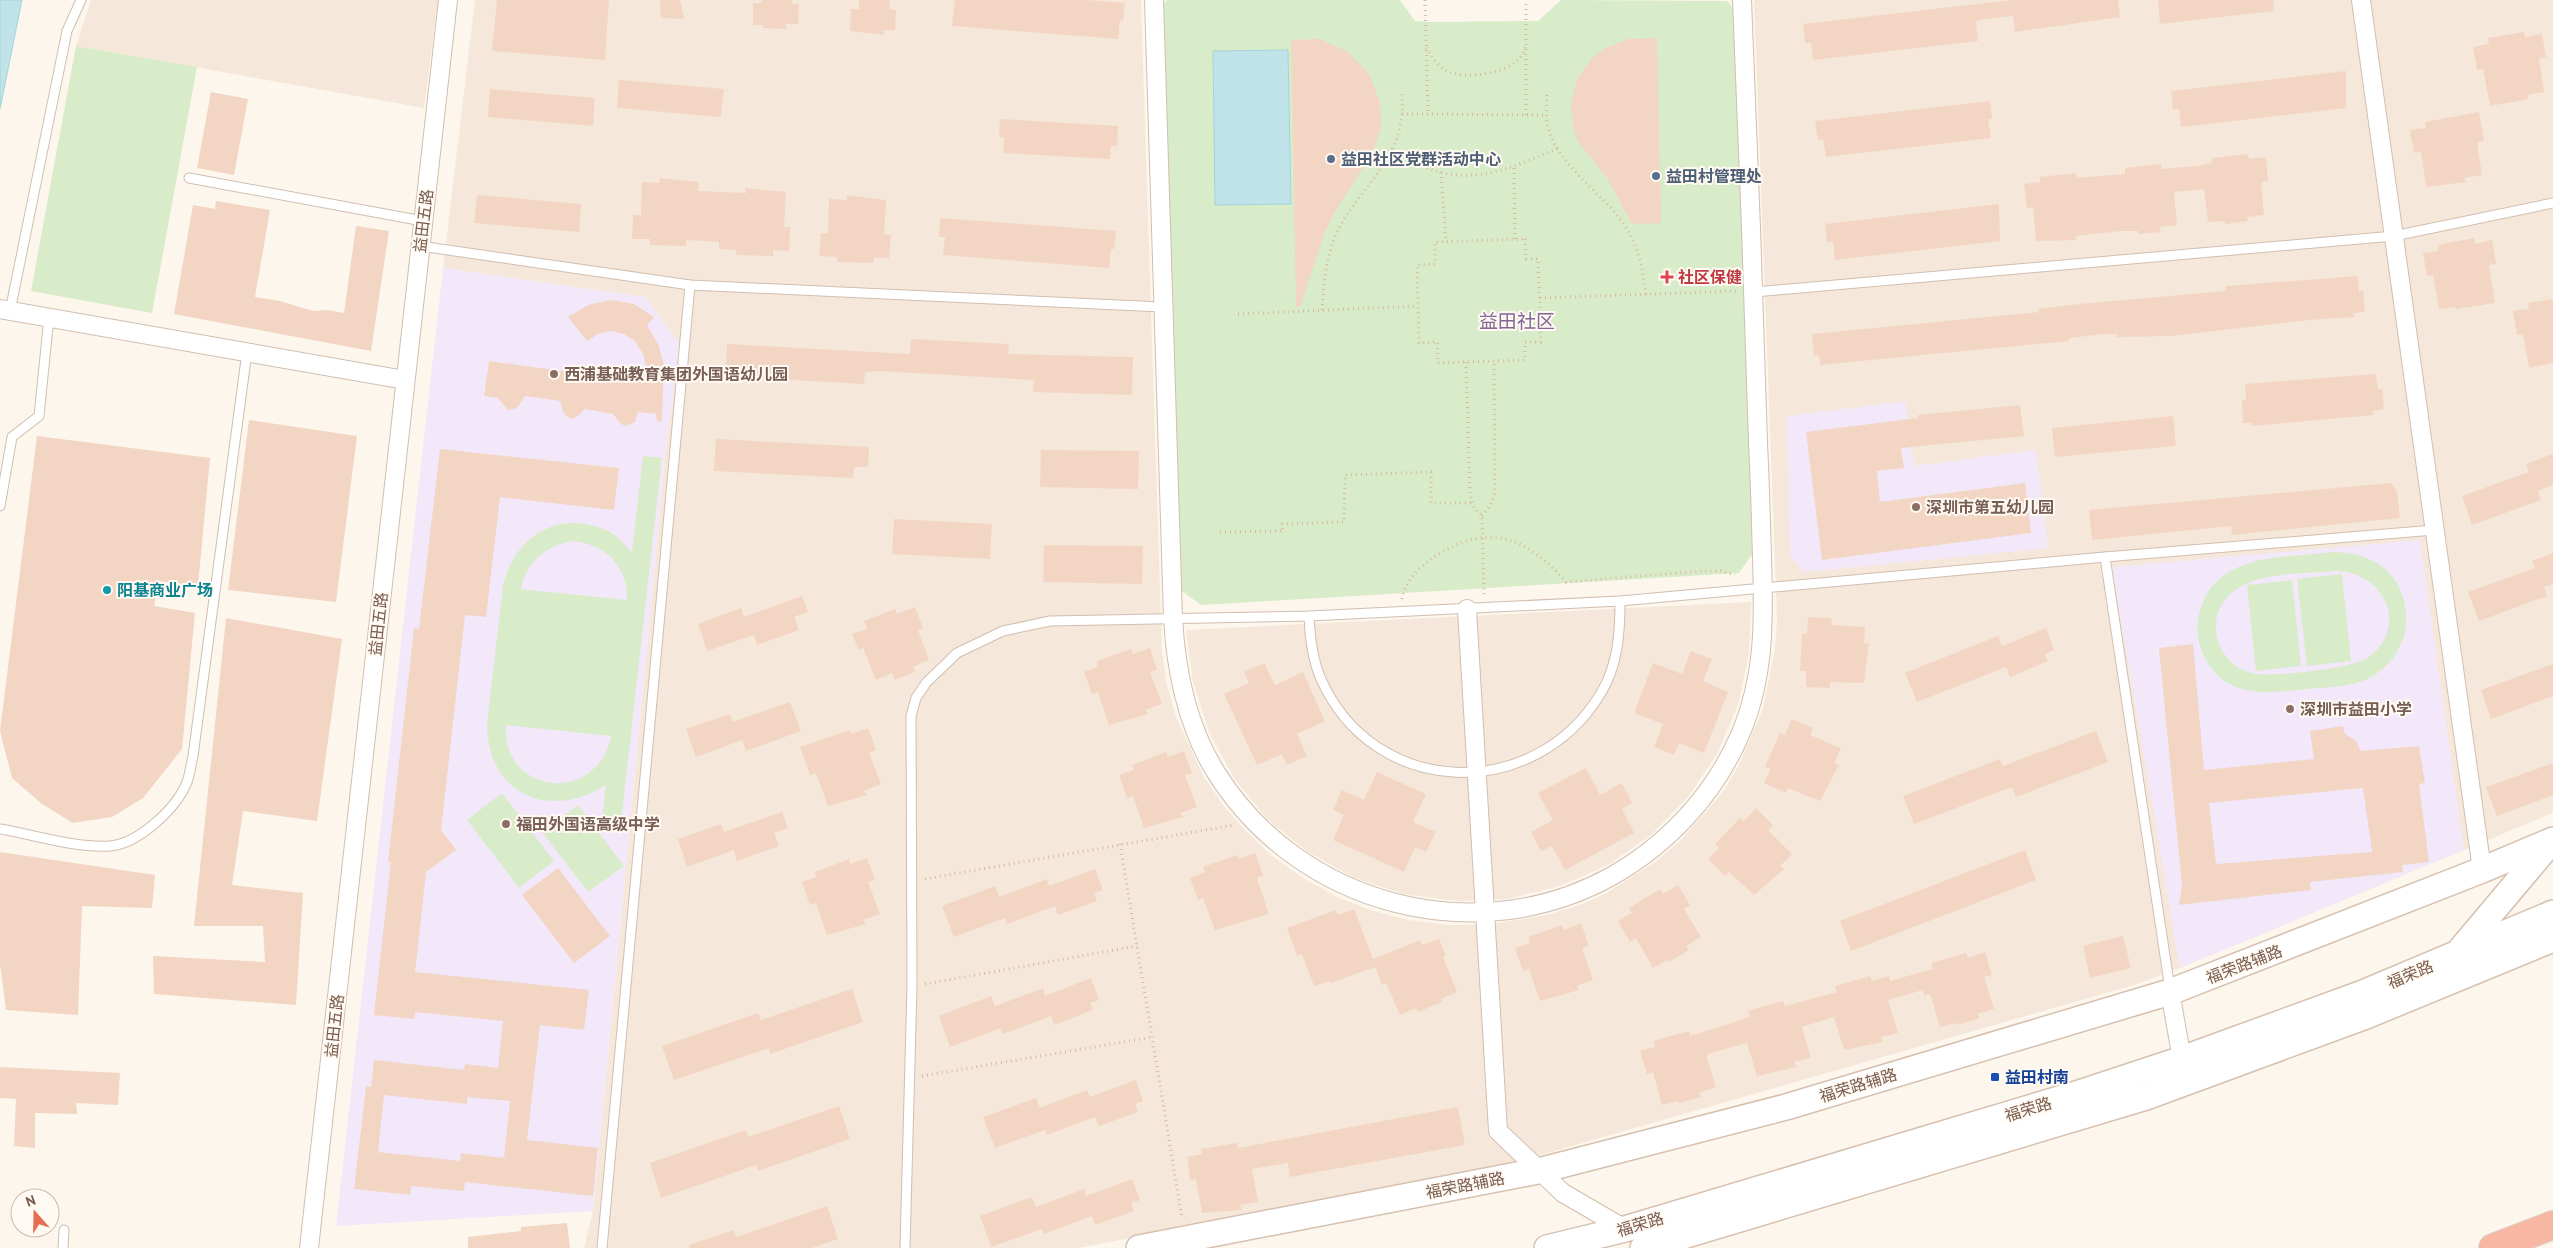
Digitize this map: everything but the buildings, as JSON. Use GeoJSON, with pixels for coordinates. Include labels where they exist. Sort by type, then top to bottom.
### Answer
{"type":"FeatureCollection","features":[{"type":"Feature","properties":{"kind":"highway"},"geometry":{"type":"LineString","coordinates":[[2493,1248],[2553,1225]]}},
{"type":"Feature","properties":{"kind":"main road","name":"福荣路辅路"},"geometry":{"type":"LineString","coordinates":[[1138,1248],[1538,1170],[1786,1107],[2170,992],[2482,870],[2553,840]]}},
{"type":"Feature","properties":{"kind":"main road"},"geometry":{"type":"LineString","coordinates":[[2456,954],[2553,840]]}},
{"type":"Feature","properties":{"kind":"main road","name":"福荣路"},"geometry":{"type":"LineString","coordinates":[[1643,1248],[1679,1233],[2076,1094],[2182,1060],[2363,993],[2553,913]]}},
{"type":"Feature","properties":{"kind":"main road","name":"福荣路"},"geometry":{"type":"LineString","coordinates":[[1547,1248],[1625,1229],[1679,1233],[2146,1097],[2366,1016],[2553,939]]}},
{"type":"Feature","properties":{"kind":"street","name":"益田五路"},"geometry":{"type":"LineString","coordinates":[[309,1248],[448,0]]}},
{"type":"Feature","properties":{"kind":"street"},"geometry":{"type":"LineString","coordinates":[[1154,0],[1173,618],[1176,658],[1188,713],[1215,771],[1254,822],[1280,847],[1310,868],[1342,886],[1376,899],[1412,908],[1448,913],[1485,913],[1544,904],[1600,882],[1650,851],[1694,810],[1728,761],[1751,706],[1763,648],[1763,588],[1754,291],[1742,0]]}},
{"type":"Feature","properties":{"kind":"street"},"geometry":{"type":"LineString","coordinates":[[2361,0],[2482,870]]}},
{"type":"Feature","properties":{"kind":"street"},"geometry":{"type":"LineString","coordinates":[[5,310],[405,380]]}},
{"type":"Feature","properties":{"kind":"street"},"geometry":{"type":"LineString","coordinates":[[1475,608],[1476,773],[1498,1131],[1563,1193],[1625,1229]]}},
{"type":"Feature","properties":{"kind":"street"},"geometry":{"type":"LineString","coordinates":[[2170,992],[2182,1060]]}},
{"type":"Feature","properties":{"kind":"lane"},"geometry":{"type":"LineString","coordinates":[[5,310],[68,31],[81,0]]}},
{"type":"Feature","properties":{"kind":"lane"},"geometry":{"type":"LineString","coordinates":[[189,178],[423,221]]}},
{"type":"Feature","properties":{"kind":"lane"},"geometry":{"type":"LineString","coordinates":[[1754,291],[2394,236],[2553,203]]}},
{"type":"Feature","properties":{"kind":"lane"},"geometry":{"type":"LineString","coordinates":[[420,246],[690,285],[1162,308]]}},
{"type":"Feature","properties":{"kind":"lane"},"geometry":{"type":"LineString","coordinates":[[602,1248],[690,285]]}},
{"type":"Feature","properties":{"kind":"lane"},"geometry":{"type":"LineString","coordinates":[[0,506],[12,437],[38,416],[49,318]]}},
{"type":"Feature","properties":{"kind":"lane"},"geometry":{"type":"LineString","coordinates":[[0,829],[89,845],[112,846],[134,838],[154,824],[174,804],[187,783],[193,756],[247,352]]}},
{"type":"Feature","properties":{"kind":"lane"},"geometry":{"type":"LineString","coordinates":[[905,1248],[912,986],[911,716],[916,698],[941,668],[957,653],[980,640],[1024,625],[1050,620],[1309,616],[1620,601],[2105,557],[2434,530]]}},
{"type":"Feature","properties":{"kind":"lane"},"geometry":{"type":"LineString","coordinates":[[2105,557],[2170,992]]}},
{"type":"Feature","properties":{"kind":"lane"},"geometry":{"type":"LineString","coordinates":[[1309,616],[1311,647],[1320,678],[1336,706],[1357,731],[1383,751],[1412,764],[1444,772],[1476,773],[1507,767],[1536,756],[1562,739],[1584,717],[1602,691],[1614,663],[1620,632],[1620,601]]}},
{"type":"Feature","properties":{"kind":"lane"},"geometry":{"type":"LineString","coordinates":[[63,1248],[64,1230]]}},
{"type":"Feature","properties":{"kind":"path"},"geometry":{"type":"LineString","coordinates":[[1425,0],[1428,114]]}},
{"type":"Feature","properties":{"kind":"path"},"geometry":{"type":"LineString","coordinates":[[1526,0],[1526,115]]}},
{"type":"Feature","properties":{"kind":"path"},"geometry":{"type":"LineString","coordinates":[[1426,48],[1433,58],[1448,72],[1472,75],[1488,74],[1505,68],[1522,56],[1526,44]]}},
{"type":"Feature","properties":{"kind":"path"},"geometry":{"type":"LineString","coordinates":[[1322,310],[1324,282],[1336,233],[1395,142],[1402,114],[1402,93]]}},
{"type":"Feature","properties":{"kind":"path"},"geometry":{"type":"LineString","coordinates":[[1547,95],[1546,116],[1548,128],[1558,148],[1624,225],[1640,256],[1646,295]]}},
{"type":"Feature","properties":{"kind":"path"},"geometry":{"type":"LineString","coordinates":[[1402,114],[1546,116]]}},
{"type":"Feature","properties":{"kind":"path"},"geometry":{"type":"LineString","coordinates":[[1391,150],[1440,172],[1495,173],[1514,168],[1558,148]]}},
{"type":"Feature","properties":{"kind":"path"},"geometry":{"type":"LineString","coordinates":[[1514,168],[1515,239]]}},
{"type":"Feature","properties":{"kind":"path"},"geometry":{"type":"LineString","coordinates":[[1440,172],[1446,242]]}},
{"type":"Feature","properties":{"kind":"path"},"geometry":{"type":"LineString","coordinates":[[1515,239],[1526,239],[1526,259],[1538,259],[1541,342],[1525,342],[1525,360],[1438,363],[1437,342],[1419,343],[1416,265],[1436,264],[1435,242],[1515,239]]}},
{"type":"Feature","properties":{"kind":"path"},"geometry":{"type":"LineString","coordinates":[[1540,298],[1754,291]]}},
{"type":"Feature","properties":{"kind":"path"},"geometry":{"type":"LineString","coordinates":[[1238,314],[1418,306]]}},
{"type":"Feature","properties":{"kind":"path"},"geometry":{"type":"LineString","coordinates":[[1482,516],[1491,505],[1495,493],[1494,361]]}},
{"type":"Feature","properties":{"kind":"path"},"geometry":{"type":"LineString","coordinates":[[1466,362],[1470,494],[1472,502],[1482,516],[1482,537],[1475,608]]}},
{"type":"Feature","properties":{"kind":"path"},"geometry":{"type":"LineString","coordinates":[[1220,532],[1282,531],[1282,524],[1344,522],[1345,475],[1431,472],[1431,503],[1472,502]]}},
{"type":"Feature","properties":{"kind":"path"},"geometry":{"type":"LineString","coordinates":[[1399,612],[1404,588],[1430,559],[1460,543],[1482,537],[1498,537],[1526,547],[1538,554],[1566,582],[1701,571],[1721,571],[1736,576]]}},
{"type":"Feature","properties":{"kind":"path"},"geometry":{"type":"LineString","coordinates":[[912,882],[1254,822]]}},
{"type":"Feature","properties":{"kind":"path"},"geometry":{"type":"LineString","coordinates":[[1120,844],[1186,1239]]}},
{"type":"Feature","properties":{"kind":"path"},"geometry":{"type":"LineString","coordinates":[[912,986],[1137,946]]}},
{"type":"Feature","properties":{"kind":"path"},"geometry":{"type":"LineString","coordinates":[[909,1078],[1152,1037]]}},
{"type":"Feature","properties":{"kind":"shaded area"},"geometry":{"type":"Polygon","coordinates":[[[91,0],[438,0],[424,108],[76,46],[91,0]]]}},
{"type":"Feature","properties":{"kind":"shaded area"},"geometry":{"type":"Polygon","coordinates":[[[475,0],[1141,0],[1162,652],[1167,685],[1176,717],[1204,777],[1223,805],[1272,856],[1303,878],[1337,897],[1373,911],[1409,920],[1448,925],[1486,925],[1547,915],[1577,906],[1605,894],[1658,860],[1681,840],[1722,793],[1738,767],[1763,709],[1775,649],[1777,618],[1754,0],[2553,0],[2553,813],[2180,968],[2134,985],[1481,1172],[1078,1248],[584,1248],[593,1211],[667,437],[680,344],[645,297],[443,268],[475,0]]]}},
{"type":"Feature","properties":{"kind":"shaded area","name":"福田外国语高级中学"},"geometry":{"type":"Polygon","coordinates":[[[443,268],[645,297],[680,344],[667,437],[593,1211],[336,1226],[443,268]]]}},
{"type":"Feature","properties":{"kind":"shaded area","name":"深圳市第五幼儿园"},"geometry":{"type":"Polygon","coordinates":[[[1905,401],[1914,466],[2036,450],[2048,548],[1804,572],[1790,555],[1787,416],[1905,401]]]}},
{"type":"Feature","properties":{"kind":"shaded area","name":"深圳市益田小学"},"geometry":{"type":"Polygon","coordinates":[[[2420,540],[2464,850],[2180,968],[2112,567],[2420,540]]]}},
{"type":"Feature","properties":{"kind":"shaded area"},"geometry":{"type":"Polygon","coordinates":[[[1751,602],[1749,654],[1738,705],[1717,754],[1688,797],[1651,835],[1608,865],[1560,886],[1508,899],[1456,901],[1404,894],[1354,878],[1308,852],[1267,819],[1234,778],[1209,732],[1193,682],[1186,630],[1751,602]]]}},
{"type":"Feature","properties":{"kind":"green space"},"geometry":{"type":"Polygon","coordinates":[[[1167,0],[1400,0],[1415,21],[1430,22],[1538,21],[1561,0],[1727,1],[1738,14],[1758,546],[1739,573],[1201,605],[1179,589],[1160,8],[1167,0]]]}},
{"type":"Feature","properties":{"kind":"green space"},"geometry":{"type":"Polygon","coordinates":[[[76,46],[197,67],[152,313],[31,291],[76,46]]]}},
{"type":"Feature","properties":{"kind":"green space"},"geometry":{"type":"Polygon","coordinates":[[[643,456],[662,458],[620,831],[601,829],[606,785],[585,796],[564,801],[544,800],[525,795],[510,784],[498,769],[490,748],[487,724],[503,586],[517,554],[528,541],[540,532],[555,526],[571,523],[588,524],[606,530],[617,537],[632,552],[643,456]],[[574,541],[555,546],[539,556],[528,570],[521,589],[627,600],[624,577],[613,559],[596,547],[574,541]],[[506,725],[508,748],[518,766],[533,777],[551,783],[570,782],[588,774],[602,759],[611,737],[611,736],[506,725]]]}},
{"type":"Feature","properties":{"kind":"green space"},"geometry":{"type":"Polygon","coordinates":[[[2334,552],[2353,554],[2379,564],[2393,577],[2398,585],[2404,599],[2406,627],[2397,652],[2388,663],[2378,673],[2352,684],[2282,691],[2268,692],[2242,689],[2229,684],[2218,676],[2205,659],[2198,639],[2197,625],[2200,611],[2208,592],[2221,578],[2237,568],[2255,562],[2274,558],[2334,552]],[[2335,571],[2284,575],[2266,577],[2250,582],[2236,590],[2224,601],[2217,616],[2217,637],[2220,647],[2232,663],[2248,672],[2258,674],[2298,673],[2332,668],[2348,665],[2369,657],[2381,644],[2388,630],[2389,616],[2386,602],[2378,590],[2367,580],[2352,573],[2335,571]]]}},
{"type":"Feature","properties":{"kind":"green space"},"geometry":{"type":"Polygon","coordinates":[[[2342,574],[2351,661],[2307,666],[2297,579],[2342,574]]]}},
{"type":"Feature","properties":{"kind":"green space"},"geometry":{"type":"Polygon","coordinates":[[[2292,580],[2301,666],[2256,671],[2247,585],[2292,580]]]}},
{"type":"Feature","properties":{"kind":"green space"},"geometry":{"type":"Polygon","coordinates":[[[502,793],[554,861],[519,888],[467,820],[502,793]]]}},
{"type":"Feature","properties":{"kind":"green space"},"geometry":{"type":"Polygon","coordinates":[[[578,805],[624,866],[588,892],[542,832],[578,805]]]}},
{"type":"Feature","properties":{"kind":"water"},"geometry":{"type":"Polygon","coordinates":[[[0,0],[22,0],[0,109],[0,0]]]}},
{"type":"Feature","properties":{"kind":"water"},"geometry":{"type":"Polygon","coordinates":[[[1288,50],[1291,204],[1215,205],[1213,51],[1288,50]]]}},
{"type":"Feature","properties":{"kind":"place","name":"益田社区党群活动中心"},"geometry":{"type":"Point","coordinates":[1331,159]}},
{"type":"Feature","properties":{"kind":"place","name":"益田村管理处"},"geometry":{"type":"Point","coordinates":[1656,176]}},
{"type":"Feature","properties":{"kind":"place","name":"社区保健"},"geometry":{"type":"Point","coordinates":[1667,277]}},
{"type":"Feature","properties":{"kind":"place","name":"西浦基础教育集团外国语幼儿园"},"geometry":{"type":"Point","coordinates":[554,374]}},
{"type":"Feature","properties":{"kind":"place","name":"深圳市第五幼儿园"},"geometry":{"type":"Point","coordinates":[1916,507]}},
{"type":"Feature","properties":{"kind":"place","name":"阳基商业广场"},"geometry":{"type":"Point","coordinates":[107,590]}},
{"type":"Feature","properties":{"kind":"place","name":"深圳市益田小学"},"geometry":{"type":"Point","coordinates":[2290,709]}},
{"type":"Feature","properties":{"kind":"place","name":"福田外国语高级中学"},"geometry":{"type":"Point","coordinates":[506,824]}},
{"type":"Feature","properties":{"kind":"place","name":"益田村南"},"geometry":{"type":"Point","coordinates":[1995,1077]}},
{"type":"Feature","properties":{"kind":"district","name":"益田社区"},"geometry":{"type":"Point","coordinates":[1517,321]}}]}
